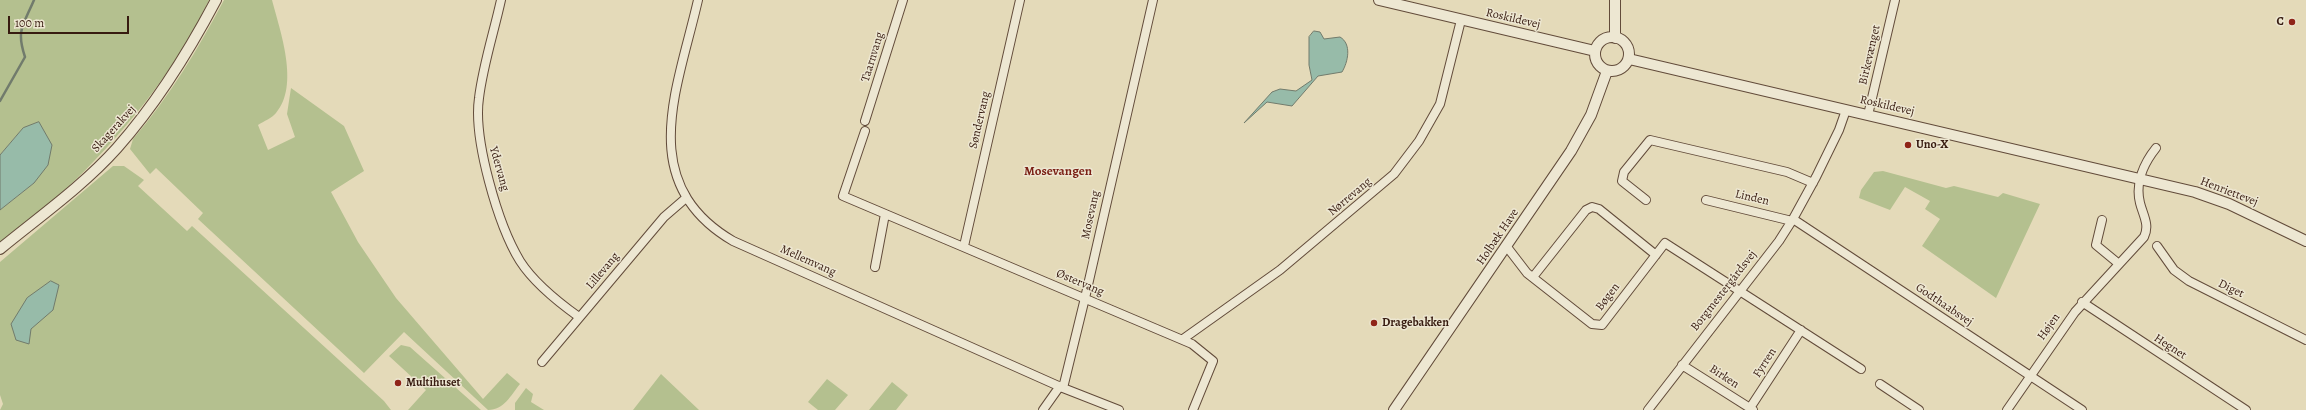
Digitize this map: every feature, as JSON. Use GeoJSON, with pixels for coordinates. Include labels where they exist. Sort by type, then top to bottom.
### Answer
{"type":"FeatureCollection","features":[{"type":"Feature","properties":{"kind":"street","name":"Skagerakvej"},"geometry":{"type":"LineString","coordinates":[[0,249],[82,182],[116,149],[155,102],[192,46],[216,0]]}},
{"type":"Feature","properties":{"kind":"street","name":"Ydervang"},"geometry":{"type":"LineString","coordinates":[[501,0],[478,99],[480,144],[504,225],[520,260],[540,284],[579,317]]}},
{"type":"Feature","properties":{"kind":"street","name":"Mellemvang"},"geometry":{"type":"LineString","coordinates":[[698,0],[670,119],[670,146],[673,164],[686,198],[710,226],[733,241],[1061,387],[1120,410]]}},
{"type":"Feature","properties":{"kind":"street","name":"Taarnvang"},"geometry":{"type":"LineString","coordinates":[[865,121],[903,0]]}},
{"type":"Feature","properties":{"kind":"street","name":"Søndervang"},"geometry":{"type":"LineString","coordinates":[[964,246],[1020,0]]}},
{"type":"Feature","properties":{"kind":"street","name":"Mosevang"},"geometry":{"type":"LineString","coordinates":[[1061,387],[1086,298],[1153,0]]}},
{"type":"Feature","properties":{"kind":"street","name":"Roskildevej"},"geometry":{"type":"LineString","coordinates":[[1379,0],[1595,51]]}},
{"type":"Feature","properties":{"kind":"street"},"geometry":{"type":"LineString","coordinates":[[1615,0],[1615,38]]}},
{"type":"Feature","properties":{"kind":"street","name":"Birkevænget"},"geometry":{"type":"LineString","coordinates":[[1868,115],[1895,0]]}},
{"type":"Feature","properties":{"kind":"street","name":"Nørrevang"},"geometry":{"type":"LineString","coordinates":[[1183,339],[1280,270],[1394,174],[1419,141],[1440,104],[1461,20]]}},
{"type":"Feature","properties":{"kind":"street"},"geometry":{"type":"LineString","coordinates":[[1615,38],[1620,39],[1628,48],[1629,59],[1620,69],[1607,71],[1597,63],[1595,51],[1597,46],[1605,39],[1615,38]]}},
{"type":"Feature","properties":{"kind":"street","name":"Roskildevej"},"geometry":{"type":"LineString","coordinates":[[1629,59],[2140,179]]}},
{"type":"Feature","properties":{"kind":"street","name":"Holbæk Have"},"geometry":{"type":"LineString","coordinates":[[1394,410],[1507,247],[1581,134],[1600,95],[1607,71]]}},
{"type":"Feature","properties":{"kind":"street","name":"Borgmestergårdsvej"},"geometry":{"type":"LineString","coordinates":[[1648,410],[1739,290],[1779,241],[1793,220],[1839,130],[1846,110]]}},
{"type":"Feature","properties":{"kind":"street","name":"Østervang"},"geometry":{"type":"LineString","coordinates":[[864,131],[843,196],[1183,339],[1212,361],[1193,410]]}},
{"type":"Feature","properties":{"kind":"street"},"geometry":{"type":"LineString","coordinates":[[1646,200],[1622,181],[1624,172],[1650,140],[1787,172],[1813,183]]}},
{"type":"Feature","properties":{"kind":"street"},"geometry":{"type":"LineString","coordinates":[[2140,179],[2145,162],[2156,148]]}},
{"type":"Feature","properties":{"kind":"street","name":"Henriettevej"},"geometry":{"type":"LineString","coordinates":[[2140,179],[2224,202],[2306,241]]}},
{"type":"Feature","properties":{"kind":"street","name":"Højen"},"geometry":{"type":"LineString","coordinates":[[2007,410],[2060,331],[2082,302],[2143,238],[2147,230],[2147,223],[2139,195],[2140,179]]}},
{"type":"Feature","properties":{"kind":"street","name":"Lillevang"},"geometry":{"type":"LineString","coordinates":[[542,362],[664,217],[686,198]]}},
{"type":"Feature","properties":{"kind":"street","name":"Linden"},"geometry":{"type":"LineString","coordinates":[[1706,200],[1793,220]]}},
{"type":"Feature","properties":{"kind":"street"},"geometry":{"type":"LineString","coordinates":[[1533,277],[1586,210],[1592,207],[1599,209],[1656,255]]}},
{"type":"Feature","properties":{"kind":"street"},"geometry":{"type":"LineString","coordinates":[[875,267],[885,214]]}},
{"type":"Feature","properties":{"kind":"street","name":"Godthaabsvej"},"geometry":{"type":"LineString","coordinates":[[1793,220],[2082,410]]}},
{"type":"Feature","properties":{"kind":"street"},"geometry":{"type":"LineString","coordinates":[[2102,220],[2096,245],[2119,264]]}},
{"type":"Feature","properties":{"kind":"street","name":"Bøgen"},"geometry":{"type":"LineString","coordinates":[[1507,247],[1521,267],[1592,324],[1600,326],[1665,243],[1739,290]]}},
{"type":"Feature","properties":{"kind":"street","name":"Diget"},"geometry":{"type":"LineString","coordinates":[[2157,246],[2174,270],[2188,281],[2306,340]]}},
{"type":"Feature","properties":{"kind":"street"},"geometry":{"type":"LineString","coordinates":[[1739,290],[1861,369]]}},
{"type":"Feature","properties":{"kind":"street","name":"Hegnet"},"geometry":{"type":"LineString","coordinates":[[2082,302],[2246,410]]}},
{"type":"Feature","properties":{"kind":"street","name":"Fyrren"},"geometry":{"type":"LineString","coordinates":[[1751,409],[1801,330]]}},
{"type":"Feature","properties":{"kind":"street","name":"Birken"},"geometry":{"type":"LineString","coordinates":[[1682,365],[1751,409]]}},
{"type":"Feature","properties":{"kind":"street"},"geometry":{"type":"LineString","coordinates":[[1880,384],[1919,410]]}},
{"type":"Feature","properties":{"kind":"street"},"geometry":{"type":"LineString","coordinates":[[1043,410],[1061,387]]}},
{"type":"Feature","properties":{"kind":"shaded area"},"geometry":{"type":"Polygon","coordinates":[[[0,0],[209,0],[180,53],[163,78],[126,126],[85,171],[63,192],[0,244],[0,210],[34,183],[23,128],[0,155],[0,0]]]}},
{"type":"Feature","properties":{"kind":"shaded area"},"geometry":{"type":"Polygon","coordinates":[[[224,0],[272,0],[286,58],[287,88],[283,101],[276,113],[258,125],[268,150],[295,137],[287,114],[291,88],[344,126],[364,171],[331,192],[358,242],[396,298],[483,399],[507,373],[520,384],[503,405],[488,410],[404,332],[364,373],[198,219],[203,213],[156,168],[150,174],[130,149],[133,139],[183,72],[224,0]]]}},
{"type":"Feature","properties":{"kind":"shaded area"},"geometry":{"type":"Polygon","coordinates":[[[1314,31],[1320,32],[1324,39],[1340,37],[1344,40],[1348,53],[1342,72],[1318,76],[1292,106],[1267,102],[1244,123],[1272,92],[1280,89],[1296,91],[1312,80],[1309,65],[1309,37],[1314,31]]]}},
{"type":"Feature","properties":{"kind":"shaded area"},"geometry":{"type":"Polygon","coordinates":[[[39,122],[52,145],[48,165],[34,183],[0,210],[0,155],[23,128],[39,122]]]}},
{"type":"Feature","properties":{"kind":"shaded area"},"geometry":{"type":"Polygon","coordinates":[[[113,166],[124,166],[144,180],[138,186],[187,231],[192,226],[384,401],[391,410],[0,410],[3,404],[0,395],[0,262],[113,166]]]}},
{"type":"Feature","properties":{"kind":"shaded area"},"geometry":{"type":"Polygon","coordinates":[[[1883,171],[1946,188],[1954,186],[1998,197],[2003,193],[2040,204],[1996,298],[1922,246],[1940,219],[1925,209],[1930,201],[1905,187],[1890,210],[1859,198],[1861,190],[1874,172],[1883,171]]]}},
{"type":"Feature","properties":{"kind":"shaded area"},"geometry":{"type":"Polygon","coordinates":[[[51,281],[59,285],[53,310],[31,329],[29,344],[16,340],[11,324],[27,298],[51,281]]]}},
{"type":"Feature","properties":{"kind":"shaded area"},"geometry":{"type":"Polygon","coordinates":[[[401,345],[410,347],[481,410],[408,410],[426,390],[389,356],[401,345]]]}},
{"type":"Feature","properties":{"kind":"shaded area"},"geometry":{"type":"Polygon","coordinates":[[[661,374],[699,410],[633,410],[661,374]]]}},
{"type":"Feature","properties":{"kind":"shaded area"},"geometry":{"type":"Polygon","coordinates":[[[827,379],[848,395],[835,410],[818,410],[808,402],[827,379]]]}},
{"type":"Feature","properties":{"kind":"shaded area"},"geometry":{"type":"Polygon","coordinates":[[[892,382],[908,395],[896,410],[869,410],[892,382]]]}},
{"type":"Feature","properties":{"kind":"shaded area"},"geometry":{"type":"Polygon","coordinates":[[[526,388],[533,394],[531,402],[544,410],[515,410],[515,403],[526,388]]]}},
{"type":"Feature","properties":{"kind":"waterway"},"geometry":{"type":"LineString","coordinates":[[0,101],[25,57],[22,48],[21,34],[24,22],[34,0]]}},
{"type":"Feature","properties":{"kind":"place","name":"C"},"geometry":{"type":"Point","coordinates":[2292,22]}},
{"type":"Feature","properties":{"kind":"place","name":"Uno-X"},"geometry":{"type":"Point","coordinates":[1908,145]}},
{"type":"Feature","properties":{"kind":"place","name":"Dragebakken"},"geometry":{"type":"Point","coordinates":[1374,323]}},
{"type":"Feature","properties":{"kind":"place","name":"Multihuset"},"geometry":{"type":"Point","coordinates":[398,383]}},
{"type":"Feature","properties":{"kind":"district","name":"Mosevangen"},"geometry":{"type":"Point","coordinates":[1058,172]}}]}
